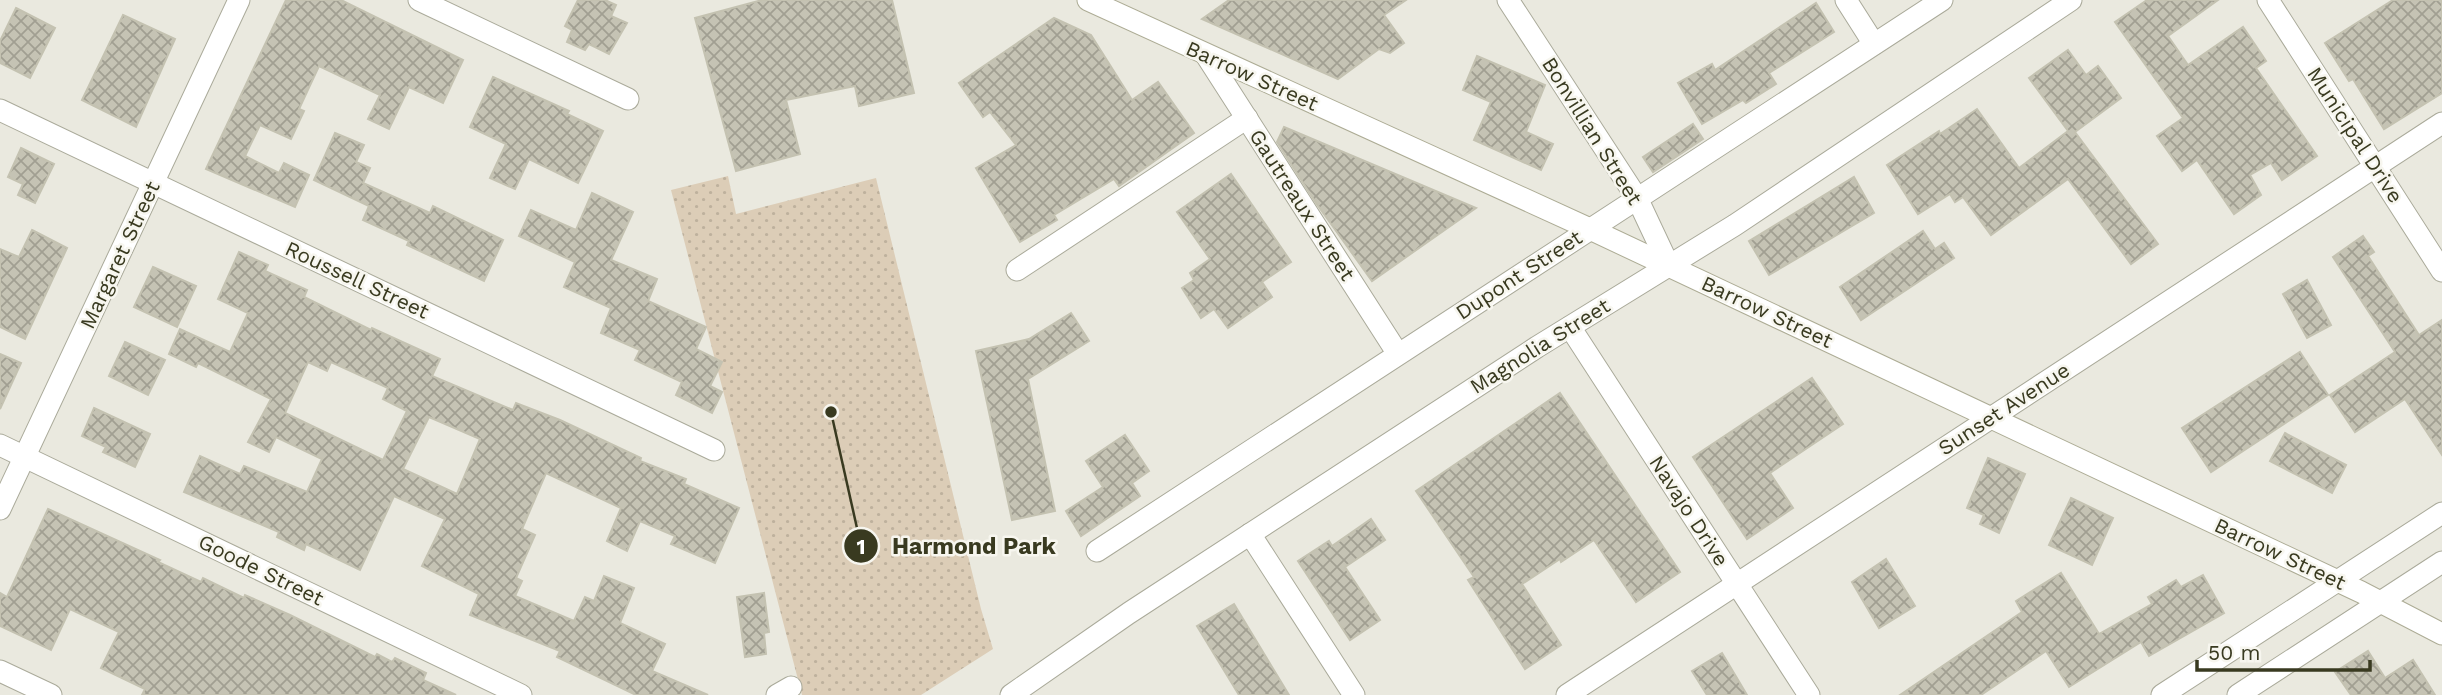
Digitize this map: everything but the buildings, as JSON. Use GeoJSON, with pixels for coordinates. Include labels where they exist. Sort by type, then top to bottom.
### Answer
{"type":"FeatureCollection","features":[{"type":"Feature","properties":{"kind":"street","name":"Margaret Street"},"geometry":{"type":"LineString","coordinates":[[0,509],[239,0]]}},
{"type":"Feature","properties":{"kind":"street"},"geometry":{"type":"LineString","coordinates":[[419,0],[628,99]]}},
{"type":"Feature","properties":{"kind":"street","name":"Barrow Street"},"geometry":{"type":"LineString","coordinates":[[1088,0],[1590,229],[2338,581],[2442,634]]}},
{"type":"Feature","properties":{"kind":"street","name":"Bonvillian Street"},"geometry":{"type":"LineString","coordinates":[[1508,0],[1637,198],[1669,266]]}},
{"type":"Feature","properties":{"kind":"street"},"geometry":{"type":"LineString","coordinates":[[1846,0],[1874,44]]}},
{"type":"Feature","properties":{"kind":"street","name":"Dupont Street"},"geometry":{"type":"LineString","coordinates":[[1097,551],[1942,0]]}},
{"type":"Feature","properties":{"kind":"street","name":"Magnolia Street"},"geometry":{"type":"LineString","coordinates":[[1012,695],[1129,613],[1570,327],[1735,225],[2071,0]]}},
{"type":"Feature","properties":{"kind":"street","name":"Municipal Drive"},"geometry":{"type":"LineString","coordinates":[[2267,0],[2442,271]]}},
{"type":"Feature","properties":{"kind":"street","name":"Gautreaux Street"},"geometry":{"type":"LineString","coordinates":[[1206,55],[1398,354]]}},
{"type":"Feature","properties":{"kind":"street","name":"Roussell Street"},"geometry":{"type":"LineString","coordinates":[[0,110],[714,450]]}},
{"type":"Feature","properties":{"kind":"street"},"geometry":{"type":"LineString","coordinates":[[1017,270],[1247,118]]}},
{"type":"Feature","properties":{"kind":"street","name":"Sunset Avenue"},"geometry":{"type":"LineString","coordinates":[[1567,695],[2442,123]]}},
{"type":"Feature","properties":{"kind":"street","name":"Navajo Drive"},"geometry":{"type":"LineString","coordinates":[[1570,327],[1809,695]]}},
{"type":"Feature","properties":{"kind":"street","name":"Goode Street"},"geometry":{"type":"LineString","coordinates":[[0,446],[522,695]]}},
{"type":"Feature","properties":{"kind":"street"},"geometry":{"type":"LineString","coordinates":[[2162,695],[2442,513]]}},
{"type":"Feature","properties":{"kind":"street"},"geometry":{"type":"LineString","coordinates":[[1250,534],[1354,695]]}},
{"type":"Feature","properties":{"kind":"street"},"geometry":{"type":"LineString","coordinates":[[2238,695],[2261,689],[2381,602],[2442,562]]}},
{"type":"Feature","properties":{"kind":"street"},"geometry":{"type":"LineString","coordinates":[[0,671],[51,695]]}},
{"type":"Feature","properties":{"kind":"shaded area"},"geometry":{"type":"Polygon","coordinates":[[[728,176],[736,214],[876,178],[993,649],[921,695],[802,695],[671,190],[728,176]]]}},
{"type":"Feature","properties":{"kind":"place","name":"Harmond Park"},"geometry":{"type":"Point","coordinates":[831,412]}}]}
